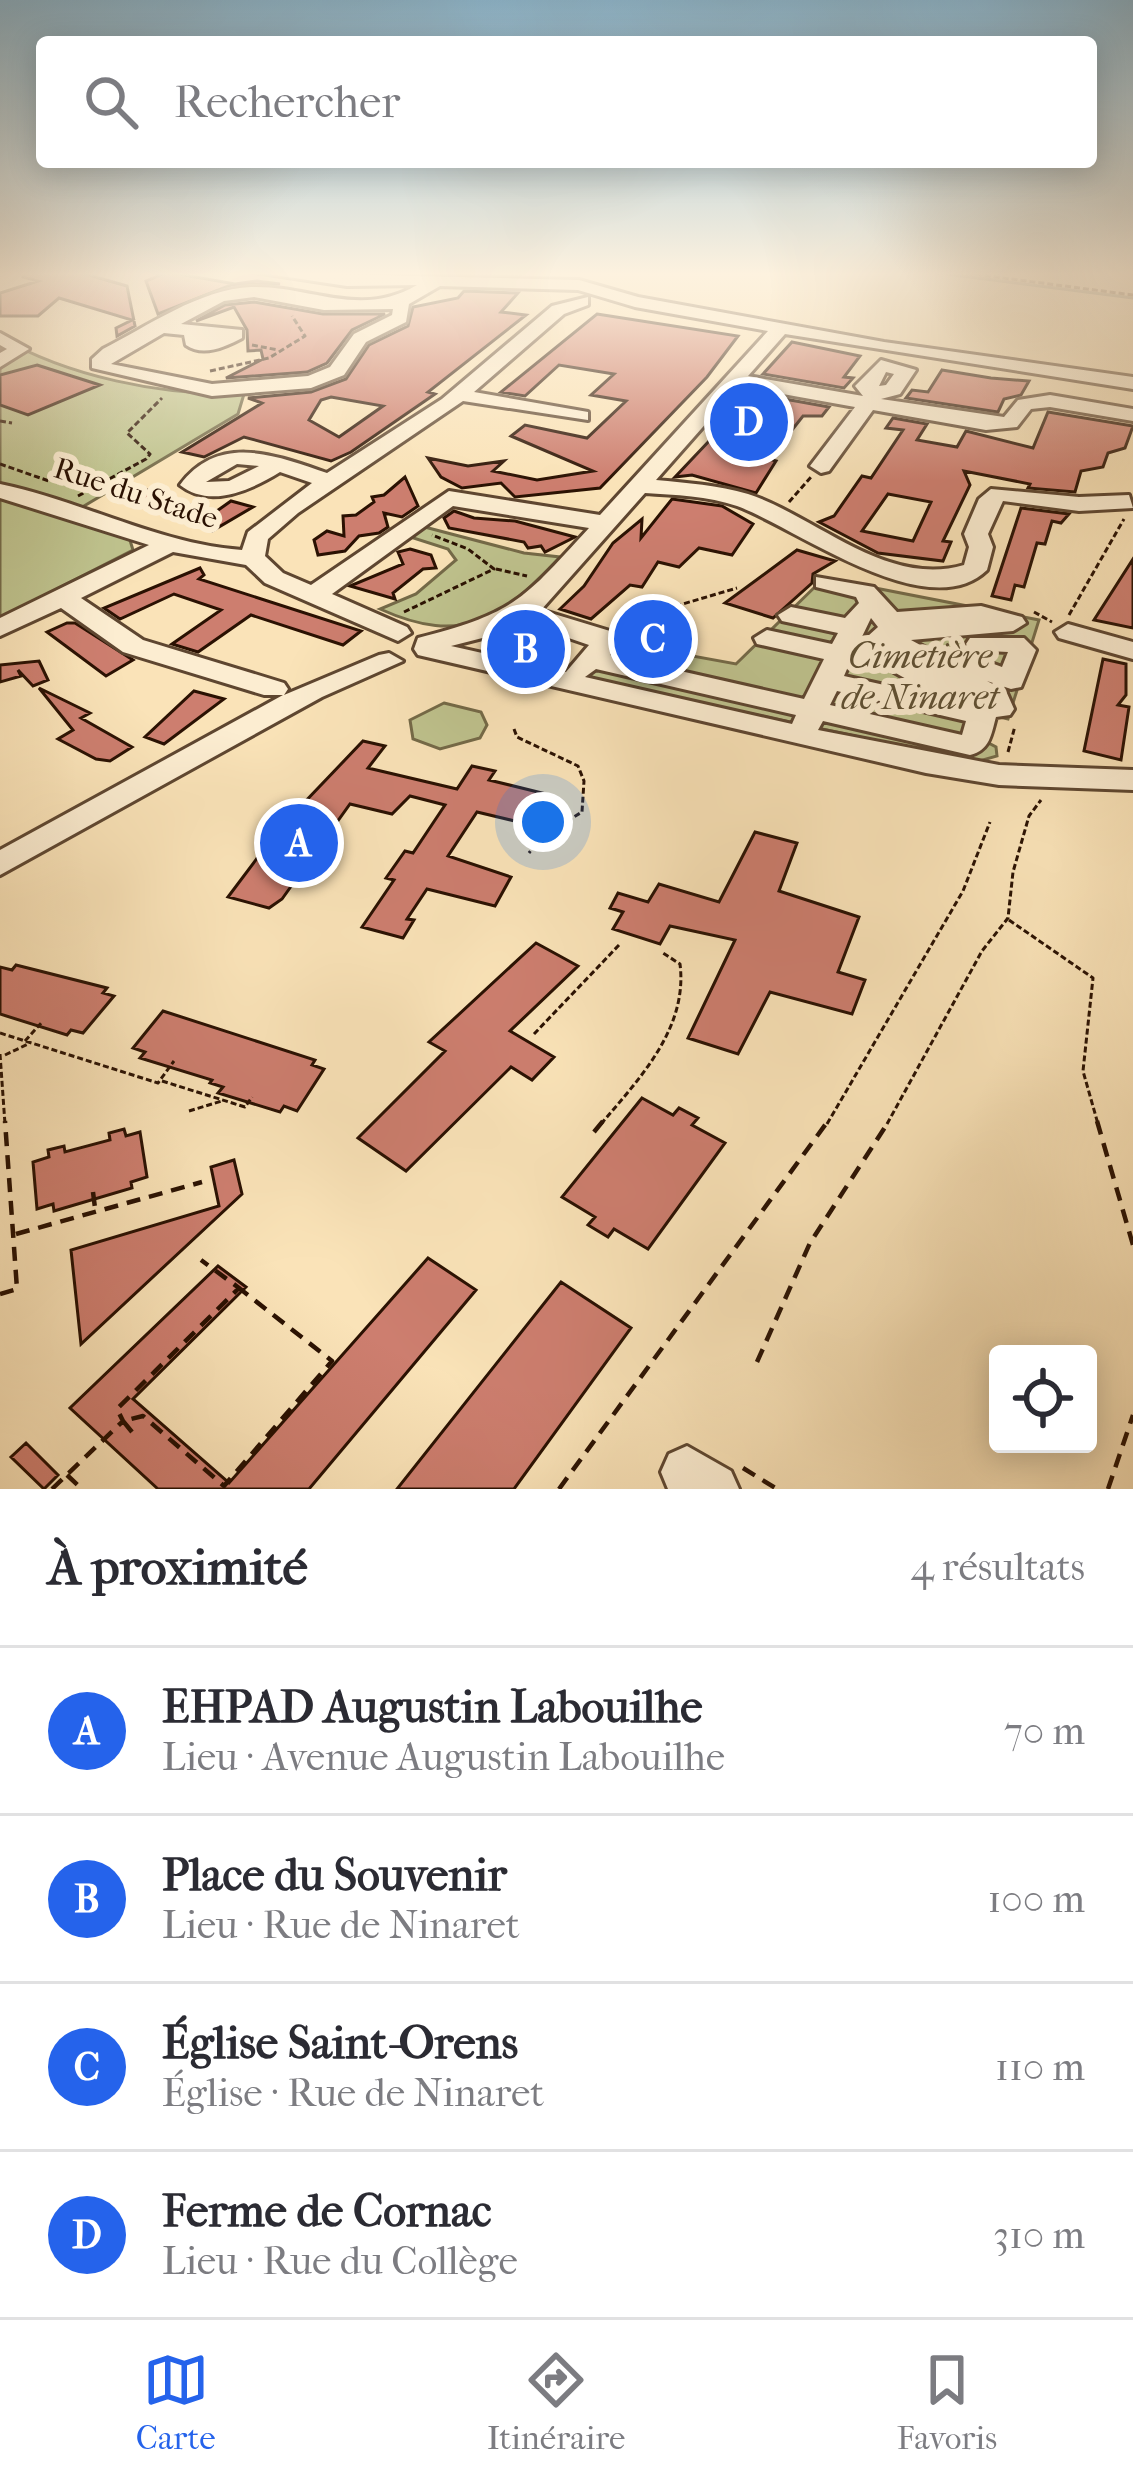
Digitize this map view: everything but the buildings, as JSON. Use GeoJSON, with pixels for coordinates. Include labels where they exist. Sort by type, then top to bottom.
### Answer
{"type":"FeatureCollection","features":[{"type":"Feature","properties":{"kind":"street"},"geometry":{"type":"LineString","coordinates":[[0,361],[20,349],[6,341]]}},
{"type":"Feature","properties":{"kind":"street"},"geometry":{"type":"LineString","coordinates":[[133,341],[101,359],[102,368],[212,390],[311,382],[337,371],[358,341]]}},
{"type":"Feature","properties":{"kind":"street"},"geometry":{"type":"LineString","coordinates":[[512,341],[460,395],[262,530],[253,543],[253,558],[274,578],[313,596],[394,649],[565,682],[860,721],[951,741],[934,703],[864,635]]}},
{"type":"Feature","properties":{"kind":"street"},"geometry":{"type":"LineString","coordinates":[[0,864],[121,793],[394,649],[475,633],[521,613],[768,341]]}},
{"type":"Feature","properties":{"kind":"street"},"geometry":{"type":"LineString","coordinates":[[848,341],[1133,383]]}},
{"type":"Feature","properties":{"kind":"street"},"geometry":{"type":"LineString","coordinates":[[853,341],[900,350]]}},
{"type":"Feature","properties":{"kind":"street"},"geometry":{"type":"LineString","coordinates":[[734,379],[872,398],[995,425],[1015,420],[1025,404],[1042,400],[1133,416]]}},
{"type":"Feature","properties":{"kind":"street"},"geometry":{"type":"LineString","coordinates":[[460,395],[581,416]]}},
{"type":"Feature","properties":{"kind":"street"},"geometry":{"type":"LineString","coordinates":[[820,466],[872,398]]}},
{"type":"Feature","properties":{"kind":"street"},"geometry":{"type":"LineString","coordinates":[[277,464],[330,482]]}},
{"type":"Feature","properties":{"kind":"street"},"geometry":{"type":"LineString","coordinates":[[636,486],[742,500],[872,564],[946,579],[975,570],[981,547],[976,534],[990,499],[999,494],[1079,504],[1132,502]]}},
{"type":"Feature","properties":{"kind":"street","name":"Rue du Stade"},"geometry":{"type":"LineString","coordinates":[[0,491],[66,503],[173,542],[253,558]]}},
{"type":"Feature","properties":{"kind":"street"},"geometry":{"type":"LineString","coordinates":[[313,596],[449,498],[604,524]]}},
{"type":"Feature","properties":{"kind":"street"},"geometry":{"type":"LineString","coordinates":[[0,628],[173,542]]}},
{"type":"Feature","properties":{"kind":"street"},"geometry":{"type":"LineString","coordinates":[[65,599],[133,646],[274,689]]}},
{"type":"Feature","properties":{"kind":"street"},"geometry":{"type":"LineString","coordinates":[[804,717],[864,635],[939,603]]}},
{"type":"Feature","properties":{"kind":"street"},"geometry":{"type":"LineString","coordinates":[[938,654],[996,697],[1000,709],[974,706],[864,635],[796,610],[864,635],[938,654],[988,673],[997,643],[938,654]]}},
{"type":"Feature","properties":{"kind":"street"},"geometry":{"type":"LineString","coordinates":[[521,613],[595,648],[940,766],[1133,780]]}},
{"type":"Feature","properties":{"kind":"street"},"geometry":{"type":"LineString","coordinates":[[1066,630],[1133,651]]}},
{"type":"Feature","properties":{"kind":"street"},"geometry":{"type":"LineString","coordinates":[[860,721],[872,691],[864,635]]}},
{"type":"Feature","properties":{"kind":"street"},"geometry":{"type":"LineString","coordinates":[[565,682],[595,648]]}},
{"type":"Feature","properties":{"kind":"street"},"geometry":{"type":"LineString","coordinates":[[872,691],[934,703]]}},
{"type":"Feature","properties":{"kind":"path"},"geometry":{"type":"LineString","coordinates":[[234,341],[282,351]]}},
{"type":"Feature","properties":{"kind":"path"},"geometry":{"type":"LineString","coordinates":[[66,503],[150,454],[127,433],[191,374],[229,370],[297,341]]}},
{"type":"Feature","properties":{"kind":"path"},"geometry":{"type":"LineString","coordinates":[[0,421],[12,423]]}},
{"type":"Feature","properties":{"kind":"path"},"geometry":{"type":"LineString","coordinates":[[0,464],[50,481]]}},
{"type":"Feature","properties":{"kind":"path"},"geometry":{"type":"LineString","coordinates":[[776,517],[820,466]]}},
{"type":"Feature","properties":{"kind":"path"},"geometry":{"type":"LineString","coordinates":[[1066,630],[1080,587],[1132,502]]}},
{"type":"Feature","properties":{"kind":"path"},"geometry":{"type":"LineString","coordinates":[[408,526],[468,549],[494,569],[553,581]]}},
{"type":"Feature","properties":{"kind":"path"},"geometry":{"type":"LineString","coordinates":[[394,649],[419,608],[494,569]]}},
{"type":"Feature","properties":{"kind":"path"},"geometry":{"type":"LineString","coordinates":[[595,648],[619,621],[737,588]]}},
{"type":"Feature","properties":{"kind":"path"},"geometry":{"type":"LineString","coordinates":[[514,729],[517,736],[578,766],[584,781],[582,812],[541,837],[529,853]]}},
{"type":"Feature","properties":{"kind":"path"},"geometry":{"type":"LineString","coordinates":[[757,1362],[811,1243],[899,1106],[982,952],[1008,919],[1013,872],[1029,816],[1046,793],[1041,776]]}},
{"type":"Feature","properties":{"kind":"path"},"geometry":{"type":"LineString","coordinates":[[559,1489],[636,1377],[811,1148],[963,891],[990,815]]}},
{"type":"Feature","properties":{"kind":"path"},"geometry":{"type":"LineString","coordinates":[[1008,919],[1093,978],[1083,1071],[1133,1246]]}},
{"type":"Feature","properties":{"kind":"path"},"geometry":{"type":"LineString","coordinates":[[534,1034],[620,944]]}},
{"type":"Feature","properties":{"kind":"path"},"geometry":{"type":"LineString","coordinates":[[594,1132],[663,1047],[684,978],[680,964],[663,953]]}},
{"type":"Feature","properties":{"kind":"path"},"geometry":{"type":"LineString","coordinates":[[0,1294],[17,1289],[2,1054],[27,1042],[43,1021]]}},
{"type":"Feature","properties":{"kind":"path"},"geometry":{"type":"LineString","coordinates":[[0,1034],[245,1107],[252,1097]]}},
{"type":"Feature","properties":{"kind":"path"},"geometry":{"type":"LineString","coordinates":[[160,1080],[174,1061]]}},
{"type":"Feature","properties":{"kind":"path"},"geometry":{"type":"LineString","coordinates":[[189,1111],[226,1100]]}},
{"type":"Feature","properties":{"kind":"path"},"geometry":{"type":"LineString","coordinates":[[14,1235],[202,1182]]}},
{"type":"Feature","properties":{"kind":"path"},"geometry":{"type":"LineString","coordinates":[[0,1186],[11,1183]]}},
{"type":"Feature","properties":{"kind":"path"},"geometry":{"type":"LineString","coordinates":[[93,1192],[95,1212]]}},
{"type":"Feature","properties":{"kind":"path"},"geometry":{"type":"LineString","coordinates":[[52,1489],[123,1421],[142,1416],[224,1486],[332,1361],[201,1260]]}},
{"type":"Feature","properties":{"kind":"path"},"geometry":{"type":"LineString","coordinates":[[132,1432],[117,1408],[238,1288]]}},
{"type":"Feature","properties":{"kind":"path"},"geometry":{"type":"LineString","coordinates":[[1108,1489],[1133,1415]]}},
{"type":"Feature","properties":{"kind":"path"},"geometry":{"type":"LineString","coordinates":[[67,1475],[82,1489]]}},
{"type":"Feature","properties":{"kind":"green space"},"geometry":{"type":"Polygon","coordinates":[[[0,341],[116,381],[244,394],[238,414],[74,512],[129,537],[133,550],[0,618],[0,341]]]}},
{"type":"Feature","properties":{"kind":"green space"},"geometry":{"type":"Polygon","coordinates":[[[417,525],[524,553],[560,557],[519,596],[480,620],[435,625],[409,620],[380,609],[416,594],[456,560],[448,549],[404,535],[417,525]]]}},
{"type":"Feature","properties":{"kind":"green space","name":"Cimetière de Ninaret"},"geometry":{"type":"Polygon","coordinates":[[[824,578],[1039,620],[1008,719],[991,715],[983,740],[996,747],[997,756],[976,762],[584,678],[620,645],[643,653],[649,648],[736,664],[824,578]]]}},
{"type":"Feature","properties":{"kind":"green space"},"geometry":{"type":"Polygon","coordinates":[[[444,703],[481,712],[487,725],[480,738],[440,749],[413,739],[410,720],[444,703]]]}},
{"type":"Feature","properties":{"kind":"place","name":"Ferme de Cornac"},"geometry":{"type":"Point","coordinates":[749,422]}},
{"type":"Feature","properties":{"kind":"place","name":"Église Saint-Orens"},"geometry":{"type":"Point","coordinates":[653,639]}},
{"type":"Feature","properties":{"kind":"place","name":"Place du Souvenir"},"geometry":{"type":"Point","coordinates":[526,649]}},
{"type":"Feature","properties":{"kind":"place","name":"EHPAD Augustin Labouilhe"},"geometry":{"type":"Point","coordinates":[299,843]}}]}
